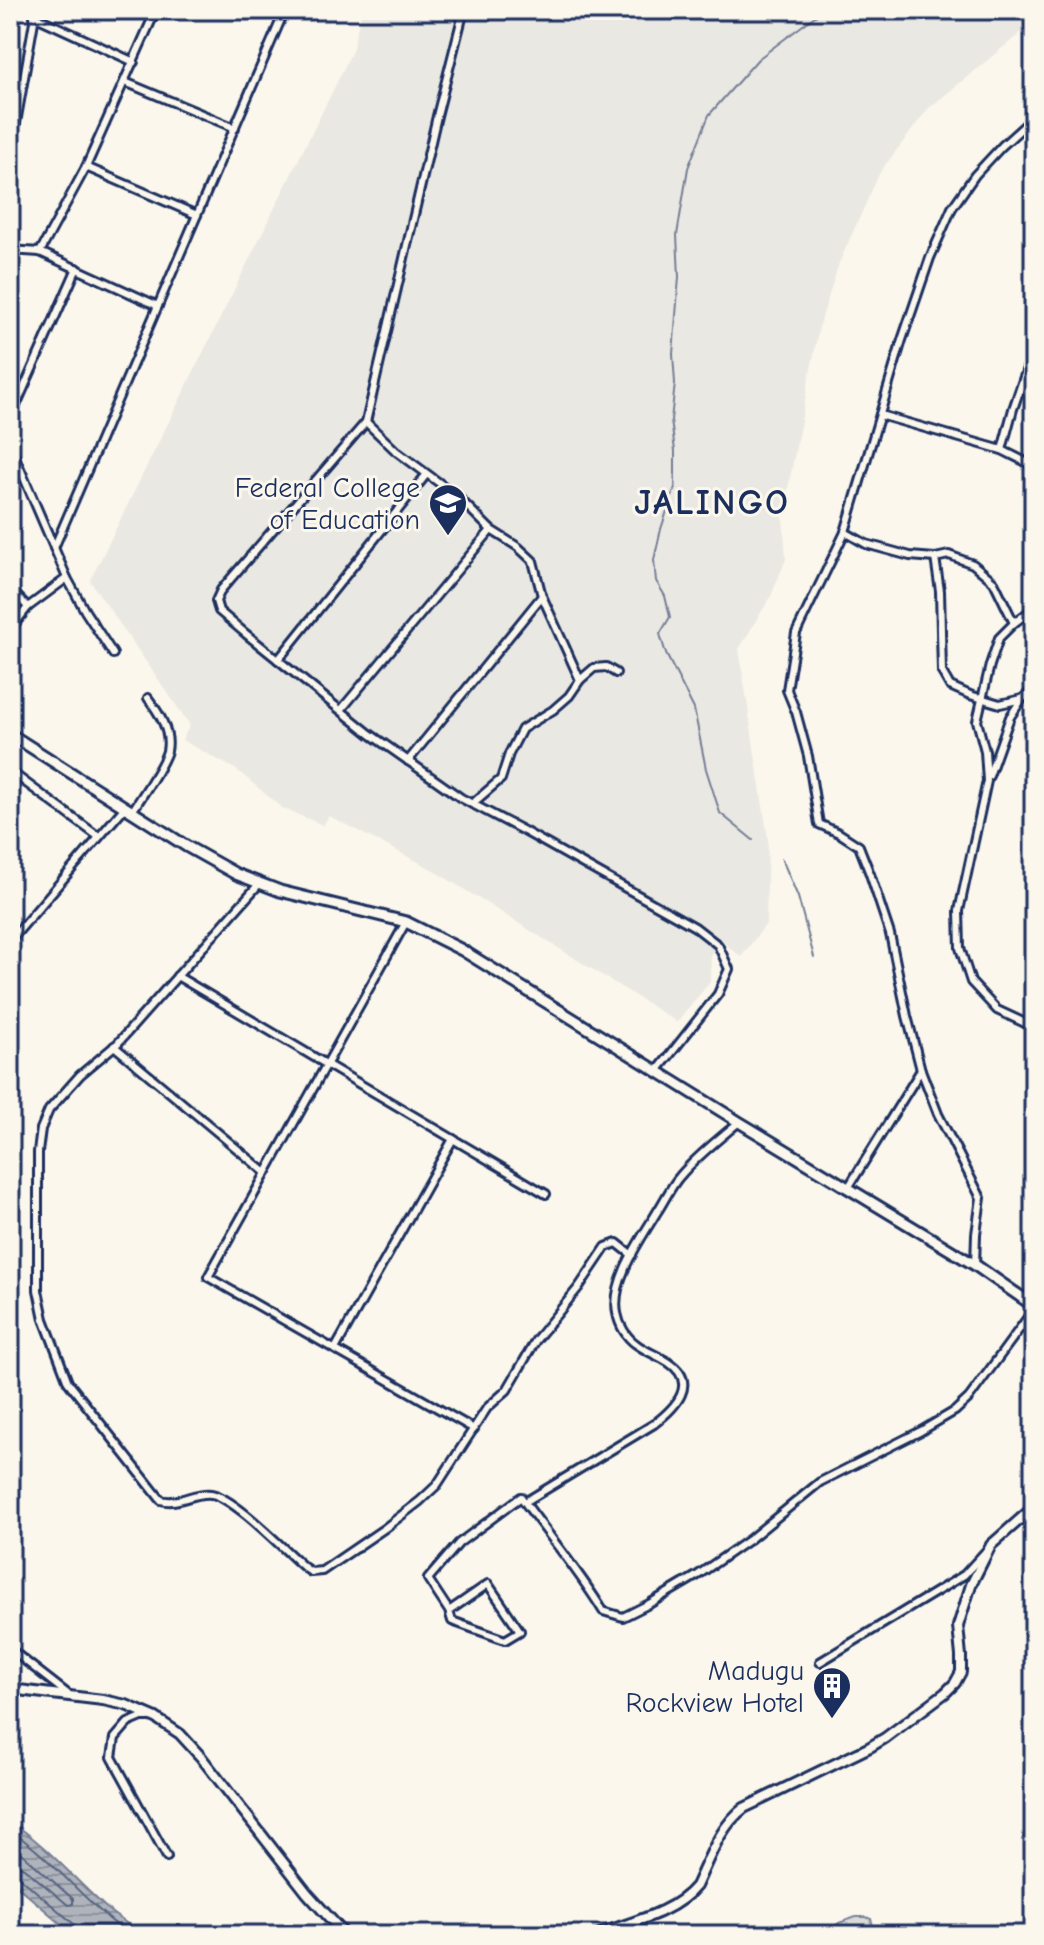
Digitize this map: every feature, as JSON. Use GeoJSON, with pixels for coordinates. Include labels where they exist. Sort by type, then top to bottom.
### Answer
{"type":"FeatureCollection","features":[{"type":"Feature","properties":{"kind":"main road"},"geometry":{"type":"LineString","coordinates":[[10,734],[203,856],[259,884],[406,922],[462,950],[975,1265],[1034,1307]]}},
{"type":"Feature","properties":{"kind":"street"},"geometry":{"type":"LineString","coordinates":[[40,252],[86,167],[156,10]]}},
{"type":"Feature","properties":{"kind":"street"},"geometry":{"type":"LineString","coordinates":[[54,548],[285,10]]}},
{"type":"Feature","properties":{"kind":"street"},"geometry":{"type":"LineString","coordinates":[[464,10],[366,422],[221,590],[216,601],[219,611],[278,660],[461,798],[695,927],[718,945],[729,969],[718,994],[658,1070]]}},
{"type":"Feature","properties":{"kind":"street"},"geometry":{"type":"LineString","coordinates":[[10,157],[35,13],[134,62]]}},
{"type":"Feature","properties":{"kind":"street"},"geometry":{"type":"LineString","coordinates":[[125,82],[235,128]]}},
{"type":"Feature","properties":{"kind":"street"},"geometry":{"type":"LineString","coordinates":[[975,1265],[981,1198],[938,1114],[921,1070],[890,934],[859,846],[819,824],[808,756],[787,690],[796,633],[845,532],[902,340],[930,258],[952,208],[975,175],[1034,117]]}},
{"type":"Feature","properties":{"kind":"street"},"geometry":{"type":"LineString","coordinates":[[86,167],[197,215]]}},
{"type":"Feature","properties":{"kind":"street"},"geometry":{"type":"LineString","coordinates":[[1034,233],[1034,261]]}},
{"type":"Feature","properties":{"kind":"street"},"geometry":{"type":"LineString","coordinates":[[10,250],[40,252],[158,306]]}},
{"type":"Feature","properties":{"kind":"street"},"geometry":{"type":"LineString","coordinates":[[10,419],[77,268]]}},
{"type":"Feature","properties":{"kind":"street"},"geometry":{"type":"LineString","coordinates":[[1002,450],[1034,348]]}},
{"type":"Feature","properties":{"kind":"street"},"geometry":{"type":"LineString","coordinates":[[880,415],[1002,450],[1034,466]]}},
{"type":"Feature","properties":{"kind":"street"},"geometry":{"type":"LineString","coordinates":[[366,422],[396,451],[457,496],[491,530],[533,561],[542,596],[580,680]]}},
{"type":"Feature","properties":{"kind":"street"},"geometry":{"type":"LineString","coordinates":[[10,445],[67,578],[113,654]]}},
{"type":"Feature","properties":{"kind":"street"},"geometry":{"type":"LineString","coordinates":[[278,660],[426,475]]}},
{"type":"Feature","properties":{"kind":"street"},"geometry":{"type":"LineString","coordinates":[[341,710],[491,530]]}},
{"type":"Feature","properties":{"kind":"street"},"geometry":{"type":"LineString","coordinates":[[845,532],[866,544],[910,556],[935,558],[949,555],[973,564],[994,582],[1014,623]]}},
{"type":"Feature","properties":{"kind":"street"},"geometry":{"type":"LineString","coordinates":[[935,558],[940,591],[942,672],[950,686],[1000,704],[1022,699]]}},
{"type":"Feature","properties":{"kind":"street"},"geometry":{"type":"LineString","coordinates":[[10,630],[28,607],[67,578]]}},
{"type":"Feature","properties":{"kind":"street"},"geometry":{"type":"LineString","coordinates":[[10,589],[28,607]]}},
{"type":"Feature","properties":{"kind":"street"},"geometry":{"type":"LineString","coordinates":[[408,761],[542,596]]}},
{"type":"Feature","properties":{"kind":"street"},"geometry":{"type":"LineString","coordinates":[[987,781],[985,751],[977,721],[990,665],[999,638],[1034,608]]}},
{"type":"Feature","properties":{"kind":"street"},"geometry":{"type":"LineString","coordinates":[[472,804],[501,779],[522,729],[553,710],[594,668],[606,667],[616,673]]}},
{"type":"Feature","properties":{"kind":"street"},"geometry":{"type":"LineString","coordinates":[[1034,689],[1022,699],[1010,717],[987,781],[959,911],[960,948],[971,982],[997,1010],[1025,1023],[1034,1031]]}},
{"type":"Feature","properties":{"kind":"street"},"geometry":{"type":"LineString","coordinates":[[10,941],[99,837],[128,810],[167,750],[166,731],[148,698]]}},
{"type":"Feature","properties":{"kind":"street"},"geometry":{"type":"LineString","coordinates":[[10,771],[99,837]]}},
{"type":"Feature","properties":{"kind":"street"},"geometry":{"type":"LineString","coordinates":[[259,884],[114,1046],[64,1092],[49,1110],[41,1129],[38,1152],[38,1290],[44,1319],[68,1382],[161,1500],[169,1503],[206,1493],[223,1497],[240,1508],[305,1568],[311,1572],[322,1571],[385,1528],[437,1485],[487,1408],[507,1390],[536,1340],[579,1287],[606,1247],[617,1243],[632,1255]]}},
{"type":"Feature","properties":{"kind":"street"},"geometry":{"type":"LineString","coordinates":[[406,922],[208,1277],[474,1429]]}},
{"type":"Feature","properties":{"kind":"street"},"geometry":{"type":"LineString","coordinates":[[177,976],[546,1194]]}},
{"type":"Feature","properties":{"kind":"street"},"geometry":{"type":"LineString","coordinates":[[114,1046],[266,1173]]}},
{"type":"Feature","properties":{"kind":"street"},"geometry":{"type":"LineString","coordinates":[[848,1188],[921,1070]]}},
{"type":"Feature","properties":{"kind":"street"},"geometry":{"type":"LineString","coordinates":[[525,1502],[654,1424],[670,1412],[679,1399],[684,1386],[678,1371],[635,1344],[625,1334],[617,1313],[618,1291],[632,1255],[678,1177],[739,1122]]}},
{"type":"Feature","properties":{"kind":"street"},"geometry":{"type":"LineString","coordinates":[[335,1349],[453,1139]]}},
{"type":"Feature","properties":{"kind":"street"},"geometry":{"type":"LineString","coordinates":[[449,1611],[488,1584],[520,1631],[505,1640],[452,1621],[428,1579],[459,1543],[521,1497],[588,1586],[603,1611],[623,1617],[649,1604],[750,1539],[820,1482],[955,1411],[969,1398],[1034,1307]]}},
{"type":"Feature","properties":{"kind":"street"},"geometry":{"type":"LineString","coordinates":[[820,1662],[964,1575],[991,1545],[1034,1507]]}},
{"type":"Feature","properties":{"kind":"street"},"geometry":{"type":"LineString","coordinates":[[1025,1516],[1034,1522]]}},
{"type":"Feature","properties":{"kind":"street"},"geometry":{"type":"LineString","coordinates":[[597,1935],[666,1909],[690,1893],[726,1828],[744,1808],[870,1747],[945,1693],[961,1672],[960,1619],[971,1585],[991,1545]]}},
{"type":"Feature","properties":{"kind":"street"},"geometry":{"type":"LineString","coordinates":[[10,1649],[72,1697]]}},
{"type":"Feature","properties":{"kind":"street"},"geometry":{"type":"LineString","coordinates":[[10,1689],[103,1700],[126,1705],[156,1718],[191,1745],[299,1884],[345,1935]]}},
{"type":"Feature","properties":{"kind":"street"},"geometry":{"type":"LineString","coordinates":[[156,1718],[142,1717],[128,1723],[115,1738],[112,1757],[167,1857]]}},
{"type":"Feature","properties":{"kind":"shaded area","name":"Federal College of Education"},"geometry":{"type":"Polygon","coordinates":[[[362,10],[1034,10],[1034,22],[928,109],[880,172],[839,263],[819,327],[783,515],[786,559],[771,596],[739,649],[768,839],[766,924],[741,957],[722,941],[711,953],[710,982],[677,1022],[430,868],[329,816],[323,825],[282,808],[237,770],[182,740],[190,725],[90,581],[352,51],[362,10]]]}},
{"type":"Feature","properties":{"kind":"green space"},"geometry":{"type":"Polygon","coordinates":[[[856,1917],[871,1919],[876,1935],[824,1935],[839,1923],[856,1917]]]}},
{"type":"Feature","properties":{"kind":"water"},"geometry":{"type":"Polygon","coordinates":[[[10,1821],[37,1842],[112,1913],[142,1935],[74,1935],[10,1880],[10,1821]]]}},
{"type":"Feature","properties":{"kind":"waterway"},"geometry":{"type":"LineString","coordinates":[[753,840],[720,813],[706,769],[694,709],[666,654],[660,634],[670,617],[665,596],[656,581],[654,560],[675,487],[671,420],[679,277],[677,235],[688,168],[709,115],[758,59],[823,10]]}},
{"type":"Feature","properties":{"kind":"waterway"},"geometry":{"type":"LineString","coordinates":[[782,859],[798,897],[814,957]]}},
{"type":"Feature","properties":{"kind":"place","name":"Federal College of Education"},"geometry":{"type":"Point","coordinates":[448,537]}},
{"type":"Feature","properties":{"kind":"place","name":"Madugu Rockview Hotel"},"geometry":{"type":"Point","coordinates":[832,1720]}},
{"type":"Feature","properties":{"kind":"district","name":"JALINGO"},"geometry":{"type":"Point","coordinates":[712,501]}}]}
